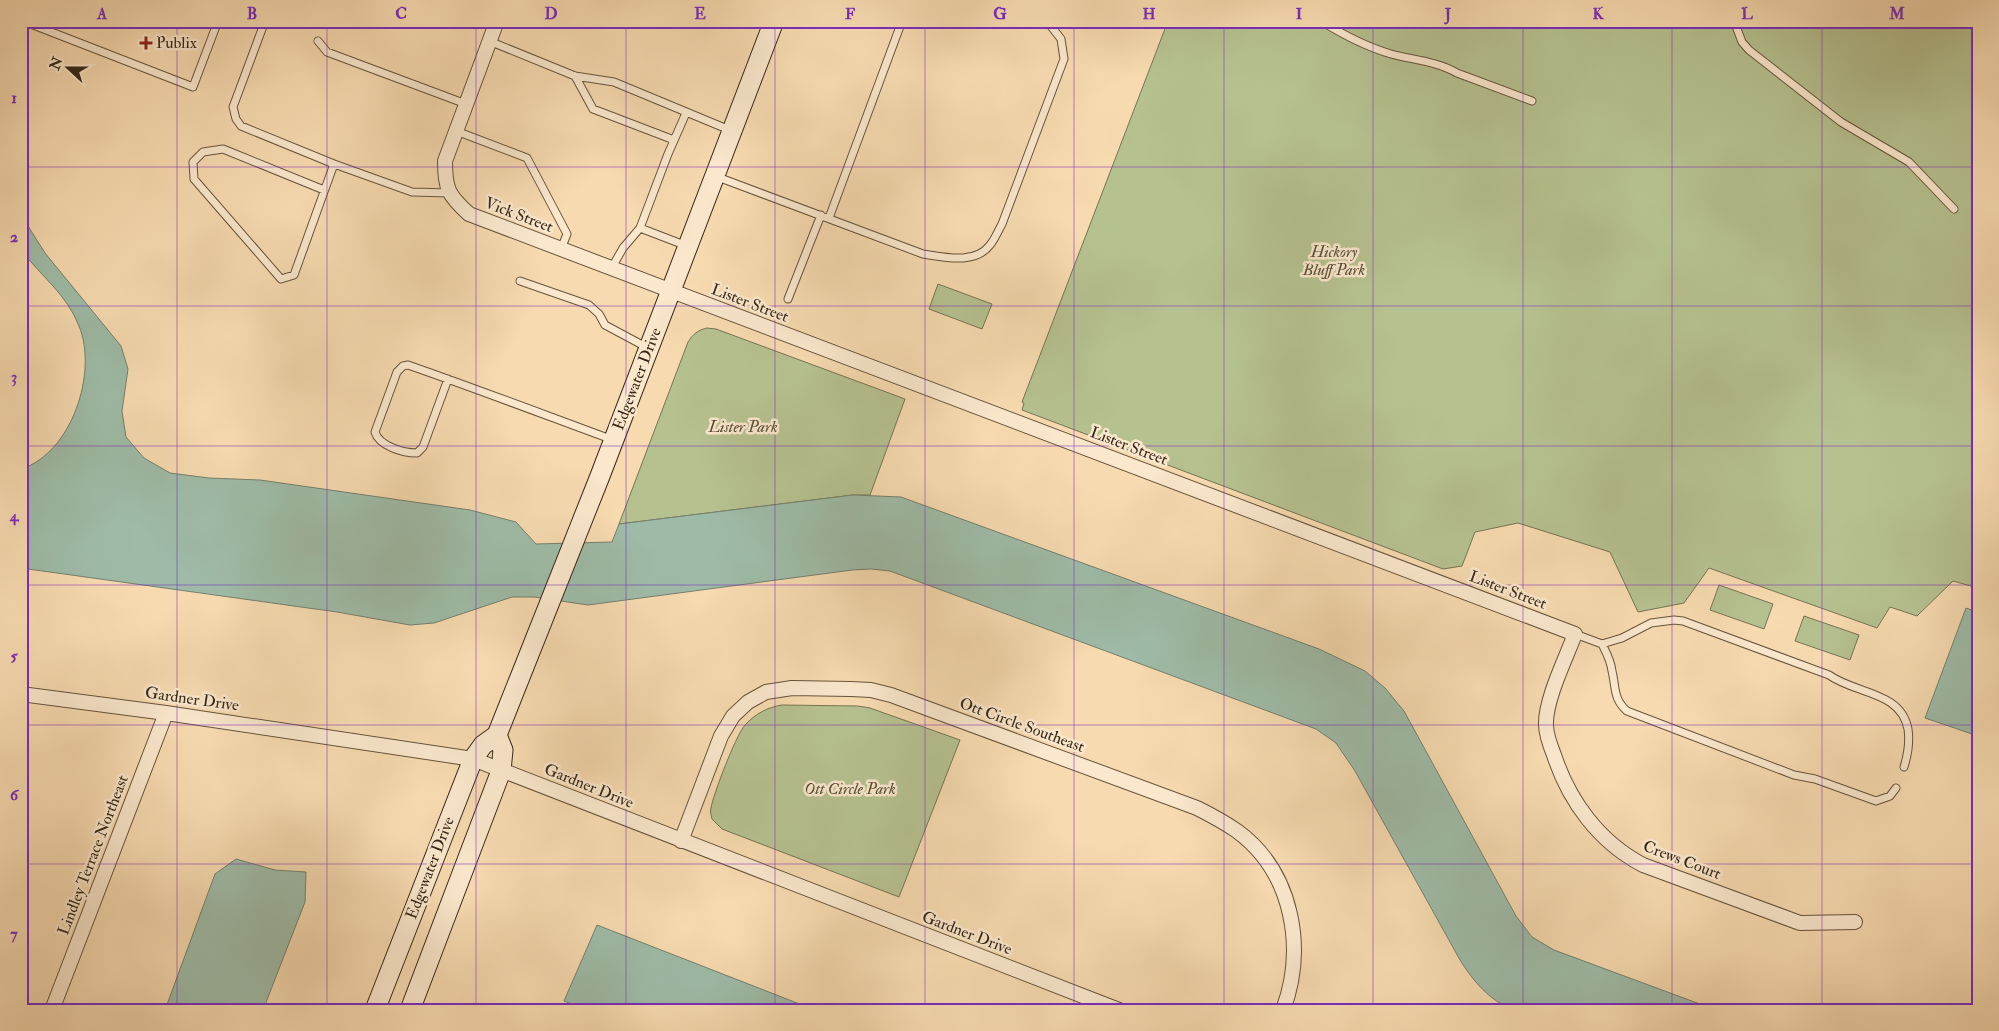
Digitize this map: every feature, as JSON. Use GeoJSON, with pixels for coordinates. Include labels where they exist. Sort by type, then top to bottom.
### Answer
{"type":"FeatureCollection","features":[{"type":"Feature","properties":{"kind":"street","name":"Vick Street"},"geometry":{"type":"LineString","coordinates":[[497,21],[445,161],[445,182],[454,200],[469,214],[670,292]]}},
{"type":"Feature","properties":{"kind":"street","name":"Edgewater Drive"},"geometry":{"type":"LineString","coordinates":[[375,1010],[473,759],[483,745],[497,735],[577,534],[774,21]]}},
{"type":"Feature","properties":{"kind":"street","name":"Lister Street"},"geometry":{"type":"LineString","coordinates":[[670,292],[1575,634]]}},
{"type":"Feature","properties":{"kind":"street","name":"Crews Court"},"geometry":{"type":"LineString","coordinates":[[1575,634],[1548,706],[1546,725],[1558,768],[1568,788],[1592,824],[1607,841],[1624,856],[1643,865],[1800,923],[1855,922]]}},
{"type":"Feature","properties":{"kind":"street","name":"Ott Circle Southeast"},"geometry":{"type":"LineString","coordinates":[[681,841],[721,736],[733,716],[748,702],[766,692],[792,688],[851,688],[891,695],[1197,808],[1218,818],[1238,832],[1270,866],[1281,887],[1289,909],[1294,932],[1295,956],[1292,979],[1282,1010]]}},
{"type":"Feature","properties":{"kind":"street","name":"Gardner Drive"},"geometry":{"type":"LineString","coordinates":[[21,694],[166,713],[473,759],[1119,1010]]}},
{"type":"Feature","properties":{"kind":"street","name":"Lindley Terrace Northeast"},"geometry":{"type":"LineString","coordinates":[[52,1010],[166,713]]}},
{"type":"Feature","properties":{"kind":"street","name":"Edgewater Drive"},"geometry":{"type":"LineString","coordinates":[[410,1010],[501,771],[503,750],[497,735]]}},
{"type":"Feature","properties":{"kind":"lane"},"geometry":{"type":"LineString","coordinates":[[23,21],[193,87],[218,21]]}},
{"type":"Feature","properties":{"kind":"lane"},"geometry":{"type":"LineString","coordinates":[[265,21],[234,106],[236,119],[241,126],[334,164],[412,192],[450,193]]}},
{"type":"Feature","properties":{"kind":"lane"},"geometry":{"type":"LineString","coordinates":[[829,218],[902,21]]}},
{"type":"Feature","properties":{"kind":"lane"},"geometry":{"type":"LineString","coordinates":[[715,176],[922,254],[948,258],[976,256],[989,247],[1002,224],[1064,59],[1060,39],[1047,21]]}},
{"type":"Feature","properties":{"kind":"lane"},"geometry":{"type":"LineString","coordinates":[[1321,21],[1373,48],[1446,67],[1457,73],[1532,101]]}},
{"type":"Feature","properties":{"kind":"lane"},"geometry":{"type":"LineString","coordinates":[[1734,21],[1742,42],[1749,50],[1840,122],[1909,162],[1954,209]]}},
{"type":"Feature","properties":{"kind":"lane"},"geometry":{"type":"LineString","coordinates":[[318,41],[326,52],[466,104]]}},
{"type":"Feature","properties":{"kind":"lane"},"geometry":{"type":"LineString","coordinates":[[489,41],[575,76],[614,82],[732,131]]}},
{"type":"Feature","properties":{"kind":"lane"},"geometry":{"type":"LineString","coordinates":[[575,76],[592,109],[674,140]]}},
{"type":"Feature","properties":{"kind":"lane"},"geometry":{"type":"LineString","coordinates":[[611,269],[623,248],[640,228],[686,113]]}},
{"type":"Feature","properties":{"kind":"lane"},"geometry":{"type":"LineString","coordinates":[[456,131],[526,158],[567,234],[560,250]]}},
{"type":"Feature","properties":{"kind":"lane"},"geometry":{"type":"LineString","coordinates":[[324,190],[223,148],[203,152],[194,162],[194,178],[281,278],[294,275],[334,164]]}},
{"type":"Feature","properties":{"kind":"lane"},"geometry":{"type":"LineString","coordinates":[[788,299],[821,215]]}},
{"type":"Feature","properties":{"kind":"lane"},"geometry":{"type":"LineString","coordinates":[[640,228],[688,246]]}},
{"type":"Feature","properties":{"kind":"lane"},"geometry":{"type":"LineString","coordinates":[[520,281],[588,305],[599,314],[605,325],[648,348]]}},
{"type":"Feature","properties":{"kind":"lane"},"geometry":{"type":"LineString","coordinates":[[448,379],[423,447],[416,453],[410,453],[377,439],[375,432],[397,372],[403,366],[408,365],[448,379],[613,440]]}},
{"type":"Feature","properties":{"kind":"lane"},"geometry":{"type":"LineString","coordinates":[[1575,634],[1602,644],[1622,638],[1651,623],[1674,620],[1683,621],[1829,675],[1837,681],[1886,699],[1904,715],[1910,744],[1904,767]]}},
{"type":"Feature","properties":{"kind":"lane"},"geometry":{"type":"LineString","coordinates":[[1602,644],[1612,669],[1614,693],[1617,701],[1627,711],[1794,775],[1815,779],[1876,801],[1890,796],[1896,788]]}},
{"type":"Feature","properties":{"kind":"green space","name":"Hickory Bluff Park"},"geometry":{"type":"Polygon","coordinates":[[[1168,21],[1978,21],[1978,588],[1953,581],[1917,616],[1890,607],[1877,628],[1709,568],[1684,603],[1638,612],[1610,552],[1518,523],[1475,532],[1462,566],[1443,569],[1022,410],[1024,403],[1022,402],[1168,21]]]}},
{"type":"Feature","properties":{"kind":"green space"},"geometry":{"type":"Polygon","coordinates":[[[938,284],[992,304],[982,329],[929,309],[938,284]]]}},
{"type":"Feature","properties":{"kind":"green space","name":"Lister Park"},"geometry":{"type":"Polygon","coordinates":[[[707,328],[716,329],[905,399],[870,495],[853,495],[619,524],[688,342],[696,333],[707,328]]]}},
{"type":"Feature","properties":{"kind":"green space"},"geometry":{"type":"Polygon","coordinates":[[[1719,585],[1773,604],[1764,629],[1710,610],[1719,585]]]}},
{"type":"Feature","properties":{"kind":"green space"},"geometry":{"type":"Polygon","coordinates":[[[1804,616],[1859,635],[1850,660],[1795,641],[1804,616]]]}},
{"type":"Feature","properties":{"kind":"green space","name":"Ott Circle Park"},"geometry":{"type":"Polygon","coordinates":[[[782,705],[858,706],[870,708],[960,740],[899,897],[722,829],[712,819],[711,809],[716,791],[741,731],[757,714],[772,707],[782,705]]]}},
{"type":"Feature","properties":{"kind":"shaded area"},"geometry":{"type":"Polygon","coordinates":[[[21,215],[45,253],[121,346],[128,369],[122,411],[126,437],[144,458],[170,473],[209,478],[260,480],[470,510],[516,522],[536,544],[612,542],[619,524],[853,495],[901,497],[1319,649],[1365,671],[1385,688],[1404,711],[1516,916],[1532,937],[1554,950],[1716,1010],[1513,1010],[1504,1006],[1482,989],[1460,960],[1355,771],[1336,743],[1316,729],[890,571],[852,570],[588,605],[534,597],[512,597],[434,623],[410,625],[337,612],[21,568],[21,469],[39,460],[54,446],[67,429],[76,409],[85,366],[84,345],[74,315],[61,295],[21,250],[21,215]]]}},
{"type":"Feature","properties":{"kind":"shaded area"},"geometry":{"type":"Polygon","coordinates":[[[1966,608],[1978,612],[1978,736],[1925,718],[1966,608]]]}},
{"type":"Feature","properties":{"kind":"shaded area"},"geometry":{"type":"Polygon","coordinates":[[[236,859],[275,870],[306,872],[305,902],[263,1010],[165,1010],[215,874],[236,859]]]}},
{"type":"Feature","properties":{"kind":"shaded area"},"geometry":{"type":"Polygon","coordinates":[[[597,925],[815,1010],[586,1010],[564,1001],[597,925]]]}},
{"type":"Feature","properties":{"kind":"place","name":"Publix"},"geometry":{"type":"Point","coordinates":[146,43]}}]}
